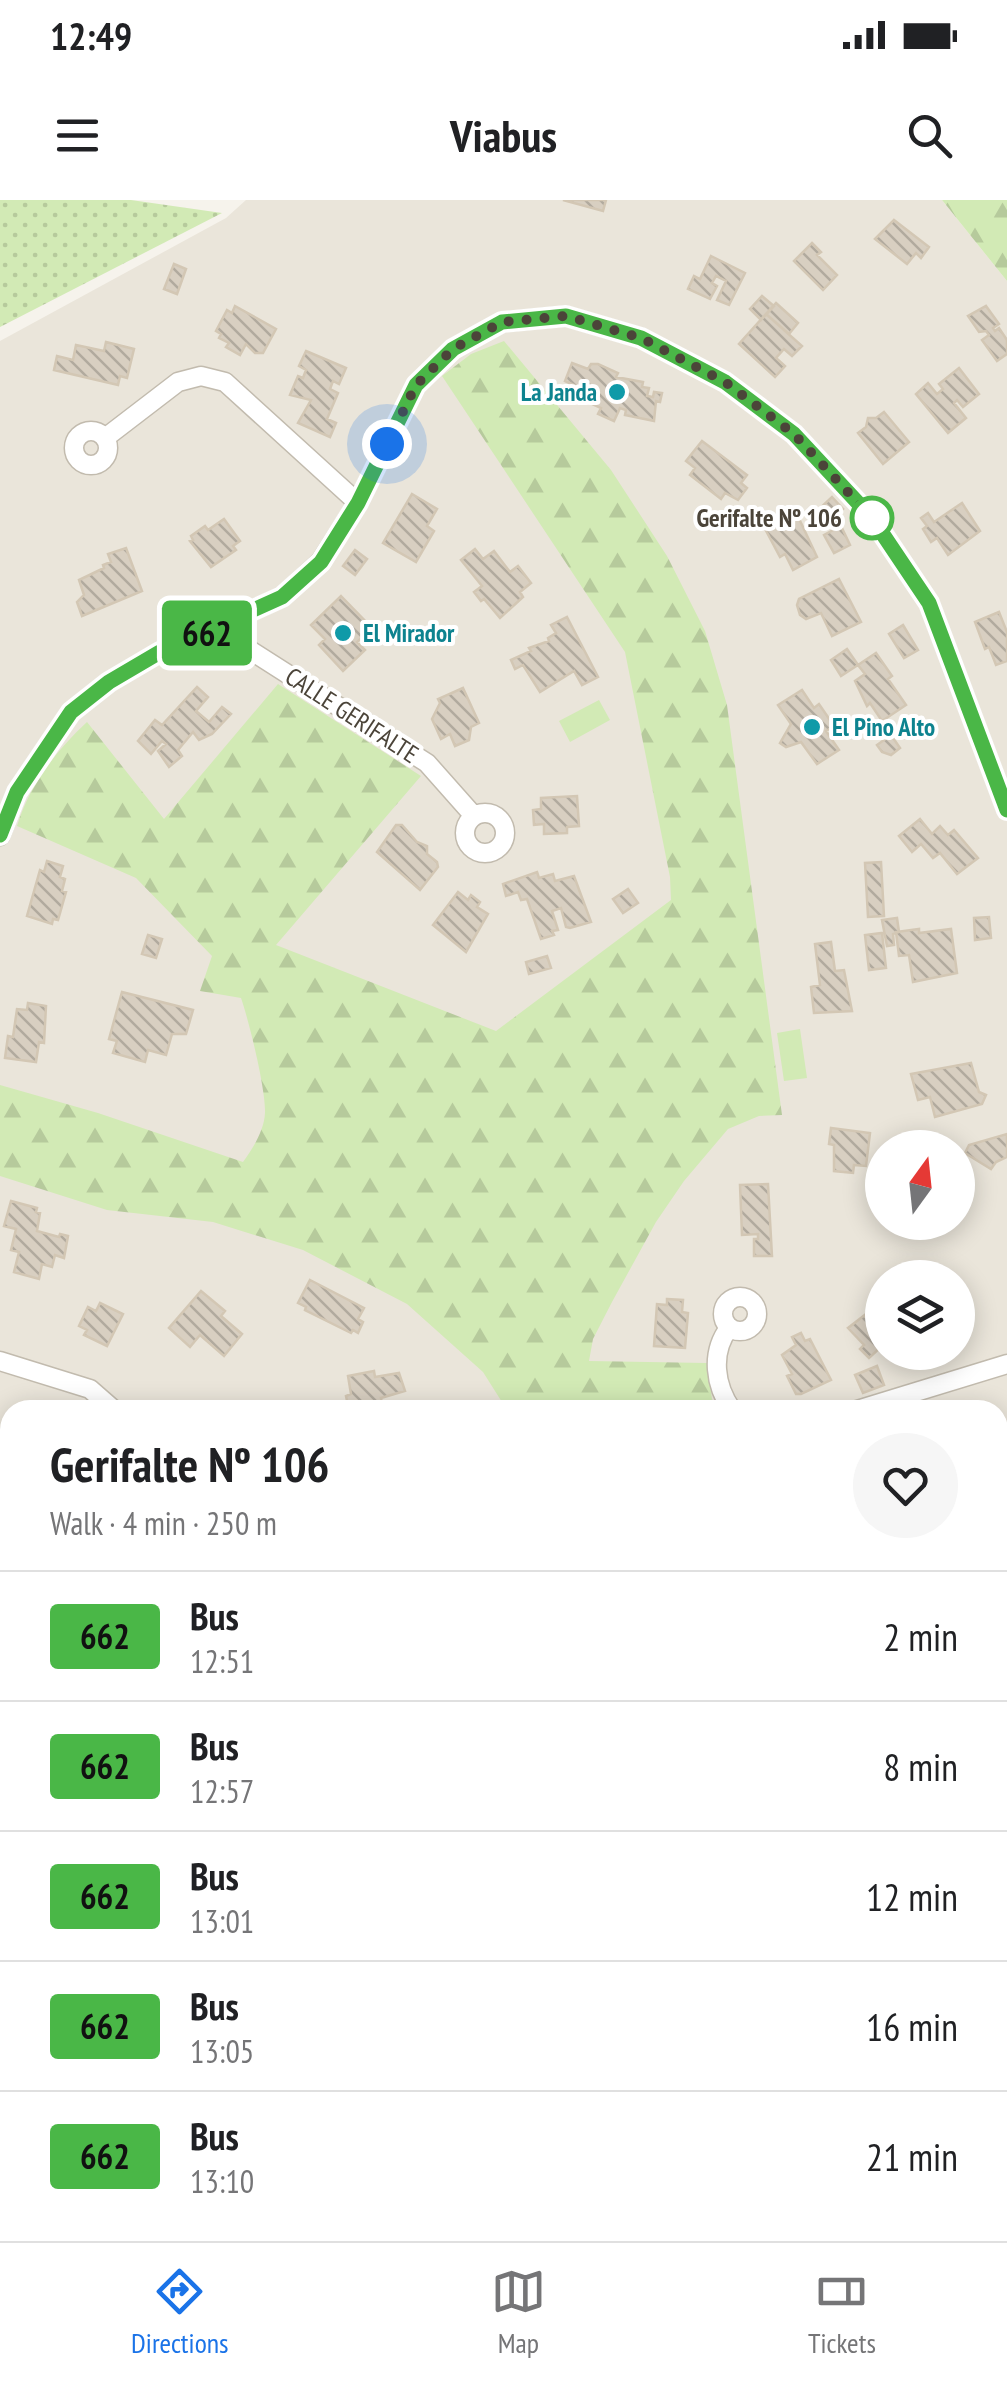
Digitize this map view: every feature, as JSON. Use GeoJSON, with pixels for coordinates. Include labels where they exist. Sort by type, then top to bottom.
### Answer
{"type":"FeatureCollection","features":[{"type":"Feature","properties":{"kind":"street"},"geometry":{"type":"LineString","coordinates":[[0,836],[17,792],[71,712],[109,682],[160,652],[282,597],[321,562],[358,503],[416,385],[453,349],[502,322],[566,316],[641,338],[725,382],[794,434],[872,518],[929,603],[1007,810]]}},
{"type":"Feature","properties":{"kind":"street"},"geometry":{"type":"LineString","coordinates":[[105,438],[178,382],[200,376],[225,382],[358,503]]}},
{"type":"Feature","properties":{"kind":"street","name":"CALLE GERIFALTE"},"geometry":{"type":"LineString","coordinates":[[217,629],[427,763],[474,816]]}},
{"type":"Feature","properties":{"kind":"street"},"geometry":{"type":"LineString","coordinates":[[728,1400],[715,1370],[722,1336],[729,1328]]}},
{"type":"Feature","properties":{"kind":"street"},"geometry":{"type":"LineString","coordinates":[[0,1360],[90,1390],[102,1400]]}},
{"type":"Feature","properties":{"kind":"street"},"geometry":{"type":"LineString","coordinates":[[890,1400],[1007,1364]]}},
{"type":"Feature","properties":{"kind":"shaded area"},"geometry":{"type":"Polygon","coordinates":[[[246,200],[942,200],[1007,281],[1007,1400],[0,1400],[0,341],[226,218],[246,200]]]}},
{"type":"Feature","properties":{"kind":"green space"},"geometry":{"type":"Polygon","coordinates":[[[0,200],[131,200],[222,213],[0,327],[0,200]]]}},
{"type":"Feature","properties":{"kind":"green space"},"geometry":{"type":"Polygon","coordinates":[[[942,200],[1007,200],[1007,281],[942,200]]]}},
{"type":"Feature","properties":{"kind":"green space"},"geometry":{"type":"Polygon","coordinates":[[[504,341],[611,470],[667,556],[705,631],[727,705],[782,1115],[759,1116],[728,1129],[684,1181],[656,1222],[612,1302],[593,1339],[589,1361],[707,1363],[713,1400],[501,1400],[483,1372],[407,1304],[303,1250],[213,1222],[107,1210],[0,1176],[0,1085],[243,1162],[264,1120],[260,1073],[241,998],[200,991],[212,956],[136,878],[17,826],[45,770],[87,722],[164,819],[278,684],[421,776],[276,945],[496,1031],[671,900],[670,877],[625,652],[442,376],[471,354],[504,341]]]}},
{"type":"Feature","properties":{"kind":"green space"},"geometry":{"type":"Polygon","coordinates":[[[599,700],[610,720],[570,742],[559,721],[599,700]]]}},
{"type":"Feature","properties":{"kind":"green space"},"geometry":{"type":"Polygon","coordinates":[[[800,1029],[807,1078],[784,1081],[777,1033],[800,1029]]]}},
{"type":"Feature","properties":{"kind":"building"},"geometry":{"type":"Polygon","coordinates":[[[563,200],[606,200],[603,211],[563,200]]]}},
{"type":"Feature","properties":{"kind":"building"},"geometry":{"type":"Polygon","coordinates":[[[894,220],[929,247],[921,258],[916,253],[907,264],[875,239],[894,220]]]}},
{"type":"Feature","properties":{"kind":"building"},"geometry":{"type":"Polygon","coordinates":[[[812,243],[821,252],[817,255],[837,275],[823,290],[794,261],[812,243]]]}},
{"type":"Feature","properties":{"kind":"building"},"geometry":{"type":"Polygon","coordinates":[[[711,256],[745,273],[729,305],[717,300],[726,281],[716,276],[712,283],[717,286],[710,299],[688,289],[694,276],[700,279],[711,256]]]}},
{"type":"Feature","properties":{"kind":"building"},"geometry":{"type":"Polygon","coordinates":[[[174,264],[186,269],[177,294],[164,289],[174,264]]]}},
{"type":"Feature","properties":{"kind":"building"},"geometry":{"type":"Polygon","coordinates":[[[762,296],[774,306],[761,320],[750,309],[762,296]]]}},
{"type":"Feature","properties":{"kind":"building"},"geometry":{"type":"Polygon","coordinates":[[[776,303],[798,323],[789,334],[766,314],[776,303]]]}},
{"type":"Feature","properties":{"kind":"building"},"geometry":{"type":"Polygon","coordinates":[[[235,306],[276,329],[263,353],[255,353],[246,344],[240,355],[219,338],[221,334],[216,331],[227,310],[232,313],[235,306]]]}},
{"type":"Feature","properties":{"kind":"building"},"geometry":{"type":"Polygon","coordinates":[[[986,306],[999,324],[993,328],[999,328],[1007,340],[1007,354],[997,361],[982,340],[989,335],[979,332],[968,316],[986,306]]]}},
{"type":"Feature","properties":{"kind":"building"},"geometry":{"type":"Polygon","coordinates":[[[766,314],[802,346],[792,356],[784,349],[776,358],[785,366],[775,377],[739,344],[766,314]]]}},
{"type":"Feature","properties":{"kind":"building"},"geometry":{"type":"Polygon","coordinates":[[[106,342],[134,349],[127,378],[120,376],[118,385],[54,370],[57,356],[73,360],[76,345],[104,351],[106,342]]]}},
{"type":"Feature","properties":{"kind":"building"},"geometry":{"type":"Polygon","coordinates":[[[306,351],[346,368],[339,384],[333,381],[330,389],[338,393],[327,419],[336,423],[330,437],[298,423],[311,400],[290,395],[298,376],[303,378],[306,370],[299,366],[306,351]]]}},
{"type":"Feature","properties":{"kind":"building","name":"La Janda"},"geometry":{"type":"Polygon","coordinates":[[[572,363],[588,369],[591,364],[598,364],[618,373],[616,377],[643,382],[642,387],[649,388],[647,396],[662,393],[660,402],[656,401],[654,421],[625,415],[626,410],[620,408],[614,421],[598,414],[601,408],[584,400],[587,391],[565,381],[572,363]]]}},
{"type":"Feature","properties":{"kind":"building"},"geometry":{"type":"Polygon","coordinates":[[[959,368],[979,394],[963,407],[957,400],[954,403],[966,418],[948,433],[916,394],[928,383],[937,394],[943,389],[939,384],[959,368]]]}},
{"type":"Feature","properties":{"kind":"building"},"geometry":{"type":"Polygon","coordinates":[[[884,412],[909,442],[883,464],[858,433],[866,427],[868,418],[884,412]]]}},
{"type":"Feature","properties":{"kind":"building"},"geometry":{"type":"Polygon","coordinates":[[[702,441],[747,475],[741,483],[747,488],[738,500],[725,493],[721,499],[690,475],[695,468],[686,461],[702,441]]]}},
{"type":"Feature","properties":{"kind":"building"},"geometry":{"type":"Polygon","coordinates":[[[412,494],[437,509],[427,526],[434,531],[416,562],[383,543],[412,494]]]}},
{"type":"Feature","properties":{"kind":"building"},"geometry":{"type":"Polygon","coordinates":[[[832,497],[843,509],[829,521],[819,509],[832,497]]]}},
{"type":"Feature","properties":{"kind":"building"},"geometry":{"type":"Polygon","coordinates":[[[962,503],[980,531],[948,555],[937,538],[931,542],[921,518],[928,513],[934,522],[962,503]]]}},
{"type":"Feature","properties":{"kind":"building"},"geometry":{"type":"Polygon","coordinates":[[[794,508],[817,557],[793,570],[785,554],[780,557],[763,525],[794,508]]]}},
{"type":"Feature","properties":{"kind":"building"},"geometry":{"type":"Polygon","coordinates":[[[224,519],[240,541],[233,546],[236,550],[211,567],[190,541],[191,536],[224,519]]]}},
{"type":"Feature","properties":{"kind":"building"},"geometry":{"type":"Polygon","coordinates":[[[841,526],[850,545],[834,553],[824,535],[841,526]]]}},
{"type":"Feature","properties":{"kind":"building"},"geometry":{"type":"Polygon","coordinates":[[[126,548],[142,591],[82,616],[77,602],[84,595],[79,580],[111,562],[108,554],[126,548]]]}},
{"type":"Feature","properties":{"kind":"building"},"geometry":{"type":"Polygon","coordinates":[[[475,549],[483,559],[494,551],[510,572],[518,566],[531,583],[520,592],[523,597],[500,618],[474,592],[482,586],[461,560],[475,549]]]}},
{"type":"Feature","properties":{"kind":"building"},"geometry":{"type":"Polygon","coordinates":[[[355,550],[367,559],[355,575],[343,566],[355,550]]]}},
{"type":"Feature","properties":{"kind":"building"},"geometry":{"type":"Polygon","coordinates":[[[839,579],[861,622],[832,636],[821,613],[806,619],[797,605],[799,599],[839,579]]]}},
{"type":"Feature","properties":{"kind":"building","name":"El Mirador"},"geometry":{"type":"Polygon","coordinates":[[[341,596],[372,628],[357,642],[365,650],[343,671],[319,645],[325,639],[311,625],[341,596]]]}},
{"type":"Feature","properties":{"kind":"building"},"geometry":{"type":"Polygon","coordinates":[[[999,612],[1007,632],[1007,661],[996,665],[975,622],[999,612]]]}},
{"type":"Feature","properties":{"kind":"building"},"geometry":{"type":"Polygon","coordinates":[[[567,617],[598,677],[582,685],[574,671],[540,692],[523,665],[515,669],[511,660],[549,641],[556,633],[551,625],[567,617]]]}},
{"type":"Feature","properties":{"kind":"building"},"geometry":{"type":"Polygon","coordinates":[[[903,625],[918,650],[904,658],[889,634],[903,625]]]}},
{"type":"Feature","properties":{"kind":"building"},"geometry":{"type":"Polygon","coordinates":[[[847,649],[858,665],[841,676],[831,660],[847,649]]]}},
{"type":"Feature","properties":{"kind":"building"},"geometry":{"type":"Polygon","coordinates":[[[876,653],[906,705],[882,721],[870,703],[867,706],[855,681],[865,674],[858,665],[876,653]]]}},
{"type":"Feature","properties":{"kind":"building"},"geometry":{"type":"Polygon","coordinates":[[[197,687],[208,697],[196,711],[209,722],[222,707],[231,714],[212,734],[199,740],[193,732],[178,750],[182,756],[169,767],[158,751],[166,744],[162,741],[151,754],[138,741],[155,720],[162,725],[197,687]]]}},
{"type":"Feature","properties":{"kind":"building"},"geometry":{"type":"Polygon","coordinates":[[[463,688],[479,723],[471,727],[469,740],[455,746],[450,734],[441,739],[432,719],[440,703],[438,699],[463,688]]]}},
{"type":"Feature","properties":{"kind":"building","name":"El Pino Alto"},"geometry":{"type":"Polygon","coordinates":[[[802,690],[814,708],[819,704],[834,726],[826,731],[839,750],[817,764],[801,742],[786,747],[780,743],[791,724],[778,705],[802,690]]]}},
{"type":"Feature","properties":{"kind":"building"},"geometry":{"type":"Polygon","coordinates":[[[891,735],[900,748],[891,755],[877,745],[891,735]]]}},
{"type":"Feature","properties":{"kind":"building"},"geometry":{"type":"Polygon","coordinates":[[[577,796],[579,826],[567,827],[567,833],[544,834],[544,824],[534,825],[533,810],[541,809],[541,798],[577,796]]]}},
{"type":"Feature","properties":{"kind":"building"},"geometry":{"type":"Polygon","coordinates":[[[920,819],[932,834],[940,826],[948,835],[954,830],[978,858],[957,874],[940,853],[933,858],[921,844],[912,852],[899,836],[920,819]]]}},
{"type":"Feature","properties":{"kind":"building"},"geometry":{"type":"Polygon","coordinates":[[[396,825],[402,825],[417,842],[427,846],[427,854],[437,862],[438,867],[420,890],[377,852],[396,825]]]}},
{"type":"Feature","properties":{"kind":"building"},"geometry":{"type":"Polygon","coordinates":[[[47,861],[63,866],[60,877],[65,879],[62,891],[66,892],[58,920],[53,919],[52,924],[27,916],[40,870],[44,872],[47,861]]]}},
{"type":"Feature","properties":{"kind":"building"},"geometry":{"type":"Polygon","coordinates":[[[881,862],[884,916],[868,917],[865,863],[881,862]]]}},
{"type":"Feature","properties":{"kind":"building"},"geometry":{"type":"Polygon","coordinates":[[[537,872],[539,878],[553,874],[555,881],[574,876],[591,922],[566,927],[561,908],[552,911],[558,930],[541,939],[527,899],[521,900],[518,892],[506,896],[503,884],[537,872]]]}},
{"type":"Feature","properties":{"kind":"building"},"geometry":{"type":"Polygon","coordinates":[[[628,889],[638,903],[623,913],[613,899],[628,889]]]}},
{"type":"Feature","properties":{"kind":"building"},"geometry":{"type":"Polygon","coordinates":[[[458,892],[468,900],[471,895],[480,902],[477,907],[488,914],[466,952],[433,925],[458,892]]]}},
{"type":"Feature","properties":{"kind":"building"},"geometry":{"type":"Polygon","coordinates":[[[989,917],[991,938],[975,940],[974,918],[989,917]]]}},
{"type":"Feature","properties":{"kind":"building"},"geometry":{"type":"Polygon","coordinates":[[[897,918],[899,932],[893,934],[894,945],[887,946],[882,920],[897,918]]]}},
{"type":"Feature","properties":{"kind":"building"},"geometry":{"type":"Polygon","coordinates":[[[919,929],[919,933],[951,929],[957,973],[913,982],[909,955],[899,956],[896,932],[919,929]]]}},
{"type":"Feature","properties":{"kind":"building"},"geometry":{"type":"Polygon","coordinates":[[[882,933],[886,968],[869,970],[865,935],[882,933]]]}},
{"type":"Feature","properties":{"kind":"building"},"geometry":{"type":"Polygon","coordinates":[[[148,935],[162,939],[156,958],[142,954],[148,935]]]}},
{"type":"Feature","properties":{"kind":"building"},"geometry":{"type":"Polygon","coordinates":[[[831,942],[835,971],[844,970],[852,1011],[814,1013],[811,987],[820,985],[815,944],[831,942]]]}},
{"type":"Feature","properties":{"kind":"building"},"geometry":{"type":"Polygon","coordinates":[[[547,956],[551,968],[529,974],[526,962],[547,956]]]}},
{"type":"Feature","properties":{"kind":"building"},"geometry":{"type":"Polygon","coordinates":[[[122,992],[193,1010],[186,1034],[172,1034],[166,1055],[148,1050],[145,1062],[113,1053],[117,1041],[109,1039],[122,992]]]}},
{"type":"Feature","properties":{"kind":"building"},"geometry":{"type":"Polygon","coordinates":[[[28,1003],[46,1006],[44,1043],[39,1042],[36,1062],[5,1058],[17,1009],[27,1010],[28,1003]]]}},
{"type":"Feature","properties":{"kind":"building"},"geometry":{"type":"Polygon","coordinates":[[[971,1063],[979,1092],[986,1095],[982,1104],[935,1117],[930,1097],[918,1100],[911,1074],[971,1063]]]}},
{"type":"Feature","properties":{"kind":"building"},"geometry":{"type":"Polygon","coordinates":[[[831,1128],[865,1132],[865,1166],[854,1165],[853,1173],[834,1171],[834,1145],[829,1144],[831,1128]]]}},
{"type":"Feature","properties":{"kind":"building"},"geometry":{"type":"Polygon","coordinates":[[[1007,1134],[1007,1157],[991,1169],[975,1159],[975,1143],[1007,1134]]]}},
{"type":"Feature","properties":{"kind":"building"},"geometry":{"type":"Polygon","coordinates":[[[768,1184],[772,1256],[754,1256],[754,1239],[758,1239],[758,1234],[742,1235],[740,1185],[768,1184]]]}},
{"type":"Feature","properties":{"kind":"building"},"geometry":{"type":"Polygon","coordinates":[[[11,1201],[37,1208],[37,1231],[68,1236],[64,1258],[55,1255],[52,1267],[42,1264],[39,1279],[14,1272],[19,1252],[11,1250],[16,1229],[4,1226],[11,1201]]]}},
{"type":"Feature","properties":{"kind":"building"},"geometry":{"type":"Polygon","coordinates":[[[310,1280],[364,1308],[358,1319],[363,1322],[358,1333],[305,1310],[298,1303],[310,1280]]]}},
{"type":"Feature","properties":{"kind":"building"},"geometry":{"type":"Polygon","coordinates":[[[201,1291],[225,1311],[221,1316],[242,1334],[224,1356],[200,1335],[190,1347],[169,1328],[201,1291]]]}},
{"type":"Feature","properties":{"kind":"building"},"geometry":{"type":"Polygon","coordinates":[[[667,1299],[683,1300],[682,1312],[688,1313],[685,1348],[654,1346],[657,1304],[667,1305],[667,1299]]]}},
{"type":"Feature","properties":{"kind":"building"},"geometry":{"type":"Polygon","coordinates":[[[100,1303],[123,1314],[107,1346],[84,1335],[87,1330],[79,1326],[88,1307],[96,1311],[100,1303]]]}},
{"type":"Feature","properties":{"kind":"building"},"geometry":{"type":"Polygon","coordinates":[[[865,1315],[865,1354],[860,1349],[864,1345],[848,1328],[865,1315]]]}},
{"type":"Feature","properties":{"kind":"building"},"geometry":{"type":"Polygon","coordinates":[[[801,1333],[805,1341],[810,1339],[831,1380],[796,1394],[782,1355],[796,1345],[792,1337],[801,1333]]]}},
{"type":"Feature","properties":{"kind":"building"},"geometry":{"type":"Polygon","coordinates":[[[878,1370],[884,1385],[863,1393],[855,1375],[878,1370]]]}},
{"type":"Feature","properties":{"kind":"building"},"geometry":{"type":"Polygon","coordinates":[[[374,1371],[375,1377],[399,1373],[405,1391],[381,1400],[347,1400],[351,1394],[348,1376],[374,1371]]]}},
{"type":"Feature","properties":{"kind":"bus line","name":"662"},"geometry":{"type":"LineString","coordinates":[[0,835],[17,792],[71,712],[109,682],[160,652],[282,597],[321,562],[358,503],[416,385],[453,349],[502,322],[566,316],[641,338],[725,382],[794,434],[872,518],[929,603],[1007,810]]}},
{"type":"Feature","properties":{"kind":"place","name":"La Janda"},"geometry":{"type":"Point","coordinates":[617,392]}},
{"type":"Feature","properties":{"kind":"place","name":"Gerifalte Nº 106"},"geometry":{"type":"Point","coordinates":[872,518]}},
{"type":"Feature","properties":{"kind":"place","name":"El Mirador"},"geometry":{"type":"Point","coordinates":[343,633]}},
{"type":"Feature","properties":{"kind":"place","name":"El Pino Alto"},"geometry":{"type":"Point","coordinates":[812,727]}},
{"type":"Feature","properties":{"kind":"route"},"geometry":{"type":"LineString","coordinates":[[387,444],[416,385],[453,349],[502,322],[566,316],[641,338],[725,382],[794,434],[872,518]]}}]}
